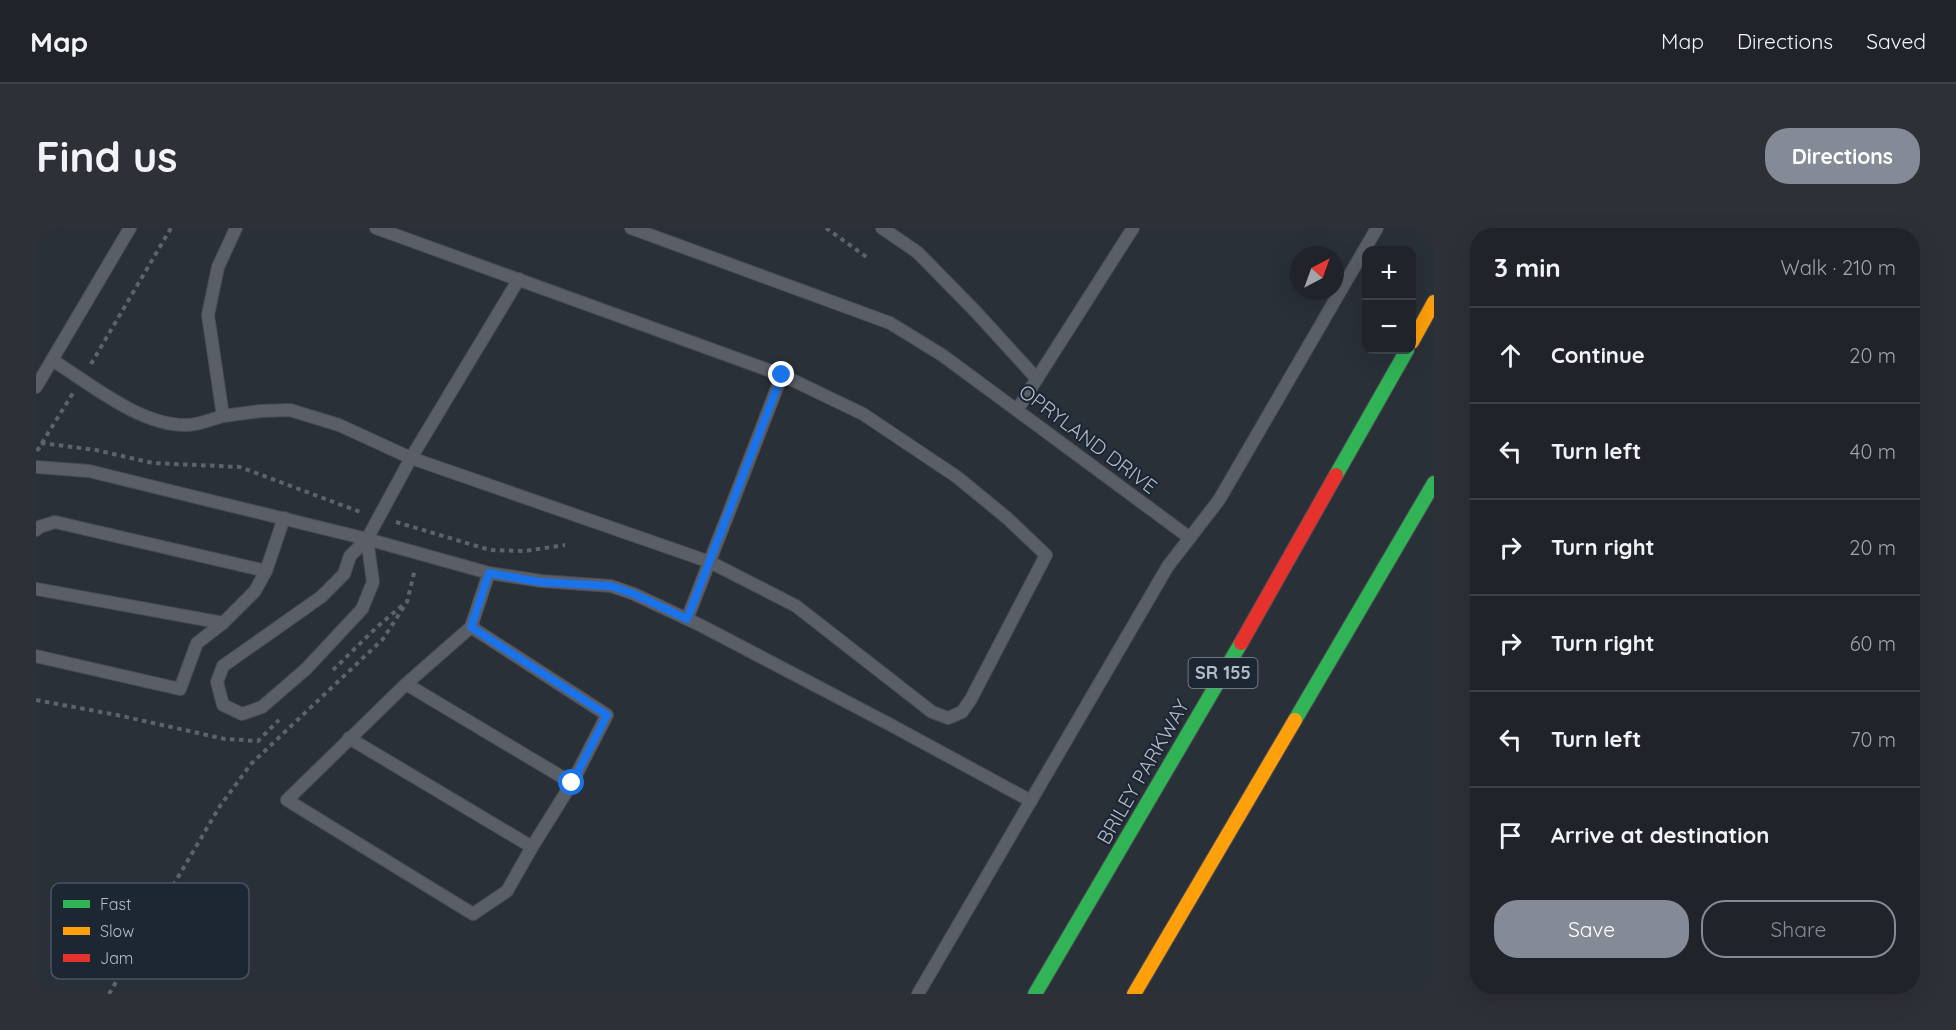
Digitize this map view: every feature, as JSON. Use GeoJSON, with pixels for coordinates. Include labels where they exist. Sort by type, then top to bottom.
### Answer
{"type":"FeatureCollection","features":[{"type":"Feature","properties":{"kind":"highway"},"geometry":{"type":"LineString","coordinates":[[1416,335],[1434,302]]}},
{"type":"Feature","properties":{"kind":"highway","name":"BRILEY PARKWAY"},"geometry":{"type":"LineString","coordinates":[[1035,994],[1204,708],[1405,354]]}},
{"type":"Feature","properties":{"kind":"highway"},"geometry":{"type":"LineString","coordinates":[[1134,994],[1434,483]]}},
{"type":"Feature","properties":{"kind":"lane"},"geometry":{"type":"LineString","coordinates":[[36,387],[130,228]]}},
{"type":"Feature","properties":{"kind":"lane"},"geometry":{"type":"LineString","coordinates":[[223,416],[208,315],[218,267],[236,228]]}},
{"type":"Feature","properties":{"kind":"lane"},"geometry":{"type":"LineString","coordinates":[[52,360],[121,404],[159,422],[189,425],[223,416],[290,410],[339,425],[411,458],[710,562],[796,606],[932,712],[948,718],[962,712],[971,699],[1046,555],[1007,518],[957,477],[863,414],[782,375],[376,228]]}},
{"type":"Feature","properties":{"kind":"lane","name":"OPRYLAND DRIVE"},"geometry":{"type":"LineString","coordinates":[[631,228],[890,322],[942,355],[1190,538]]}},
{"type":"Feature","properties":{"kind":"lane"},"geometry":{"type":"LineString","coordinates":[[882,228],[928,262],[1037,379]]}},
{"type":"Feature","properties":{"kind":"lane"},"geometry":{"type":"LineString","coordinates":[[1017,410],[1133,228]]}},
{"type":"Feature","properties":{"kind":"lane"},"geometry":{"type":"LineString","coordinates":[[918,994],[1168,567],[1219,500],[1377,228]]}},
{"type":"Feature","properties":{"kind":"lane"},"geometry":{"type":"LineString","coordinates":[[367,538],[374,582],[362,609],[306,669],[262,707],[242,714],[223,705],[217,682],[223,666],[321,597],[344,574],[350,556],[367,538],[411,458],[519,279]]}},
{"type":"Feature","properties":{"kind":"lane"},"geometry":{"type":"LineString","coordinates":[[687,619],[782,375]]}},
{"type":"Feature","properties":{"kind":"lane"},"geometry":{"type":"LineString","coordinates":[[36,467],[89,471],[367,538],[489,573],[540,582],[611,586],[634,594],[687,619],[889,724],[1030,801]]}},
{"type":"Feature","properties":{"kind":"lane"},"geometry":{"type":"LineString","coordinates":[[36,656],[180,689],[197,643],[255,591],[266,571],[284,518]]}},
{"type":"Feature","properties":{"kind":"lane"},"geometry":{"type":"LineString","coordinates":[[36,530],[55,522],[266,571]]}},
{"type":"Feature","properties":{"kind":"lane"},"geometry":{"type":"LineString","coordinates":[[471,627],[607,715],[572,783],[507,891],[473,914],[287,800],[406,684],[471,627],[489,573]]}},
{"type":"Feature","properties":{"kind":"lane"},"geometry":{"type":"LineString","coordinates":[[36,589],[222,623]]}},
{"type":"Feature","properties":{"kind":"lane"},"geometry":{"type":"LineString","coordinates":[[406,684],[572,783]]}},
{"type":"Feature","properties":{"kind":"lane"},"geometry":{"type":"LineString","coordinates":[[350,738],[532,847]]}},
{"type":"Feature","properties":{"kind":"path"},"geometry":{"type":"LineString","coordinates":[[171,228],[116,325],[41,444],[96,450],[153,463],[240,467],[352,510],[490,549],[525,551],[565,545]]}},
{"type":"Feature","properties":{"kind":"path"},"geometry":{"type":"LineString","coordinates":[[826,228],[868,258]]}},
{"type":"Feature","properties":{"kind":"path"},"geometry":{"type":"LineString","coordinates":[[175,883],[220,806],[251,764],[383,639],[407,602],[426,531]]}},
{"type":"Feature","properties":{"kind":"path"},"geometry":{"type":"LineString","coordinates":[[109,994],[118,979]]}},
{"type":"Feature","properties":{"kind":"traffic: fast"},"geometry":{"type":"LineString","coordinates":[[1336,475],[1405,354]]}},
{"type":"Feature","properties":{"kind":"traffic: fast"},"geometry":{"type":"LineString","coordinates":[[1295,720],[1434,483]]}},
{"type":"Feature","properties":{"kind":"traffic: fast"},"geometry":{"type":"LineString","coordinates":[[1035,994],[1241,643]]}},
{"type":"Feature","properties":{"kind":"traffic: slow"},"geometry":{"type":"LineString","coordinates":[[1416,335],[1434,302]]}},
{"type":"Feature","properties":{"kind":"traffic: slow"},"geometry":{"type":"LineString","coordinates":[[1134,994],[1295,720]]}},
{"type":"Feature","properties":{"kind":"traffic: jam"},"geometry":{"type":"LineString","coordinates":[[1241,643],[1336,475]]}},
{"type":"Feature","properties":{"kind":"route"},"geometry":{"type":"LineString","coordinates":[[572,783],[607,715],[471,627],[489,573],[540,582],[611,586],[634,594],[687,619],[782,375]]}}]}
